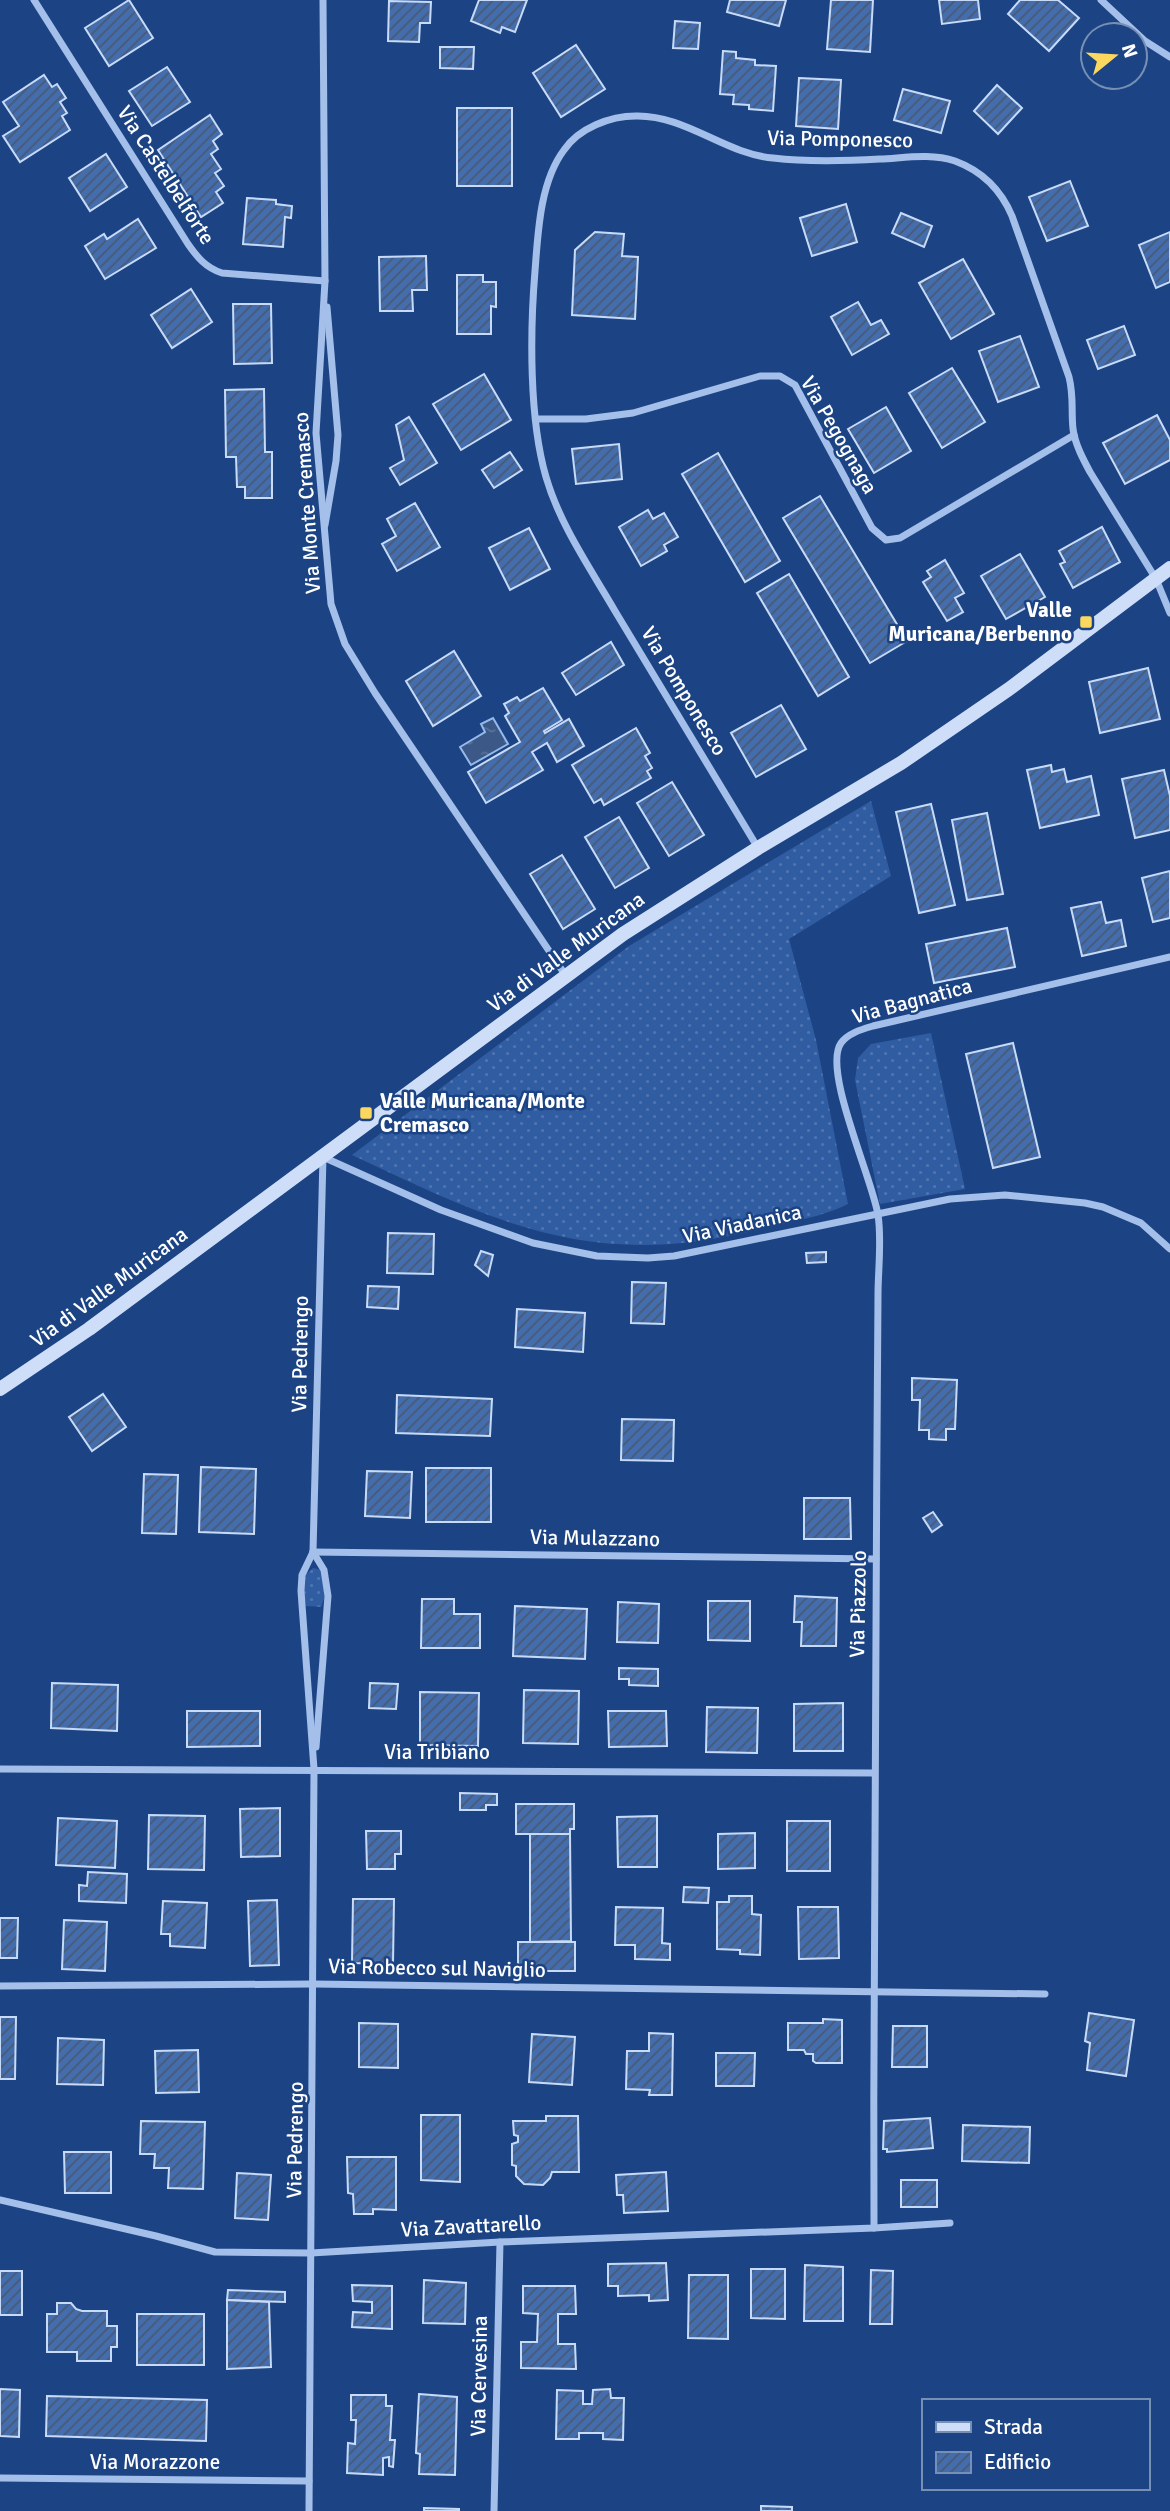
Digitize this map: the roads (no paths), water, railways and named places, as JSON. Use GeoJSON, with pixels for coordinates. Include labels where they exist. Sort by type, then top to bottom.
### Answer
{"type":"FeatureCollection","features":[{"type":"Feature","properties":{"kind":"street","name":"Via Castelbelforte"},"geometry":{"type":"LineString","coordinates":[[34,0],[188,244],[201,260],[211,269],[222,273],[325,281]]}},
{"type":"Feature","properties":{"kind":"street","name":"Via Monte Cremasco"},"geometry":{"type":"LineString","coordinates":[[323,0],[325,281],[316,433],[331,604],[345,644],[566,977]]}},
{"type":"Feature","properties":{"kind":"street"},"geometry":{"type":"LineString","coordinates":[[1101,0],[1145,41],[1170,57]]}},
{"type":"Feature","properties":{"kind":"street","name":"Via Pomponesco"},"geometry":{"type":"LineString","coordinates":[[758,848],[619,618],[558,508],[545,476],[536,419],[534,290],[544,200],[552,174],[564,150],[586,131],[612,119],[641,116],[678,123],[761,156],[784,159],[876,160],[936,157],[953,160],[988,180],[1004,200],[1012,216],[1069,377],[1074,401],[1074,435],[1090,472],[1156,579],[1170,613]]}},
{"type":"Feature","properties":{"kind":"street"},"geometry":{"type":"LineString","coordinates":[[324,536],[338,435],[325,281]]}},
{"type":"Feature","properties":{"kind":"street","name":"Via Pegognaga"},"geometry":{"type":"LineString","coordinates":[[536,419],[586,419],[633,413],[760,376],[780,376],[795,385],[872,528],[881,538],[892,540],[927,524],[1074,435]]}},
{"type":"Feature","properties":{"kind":"street","name":"Via di Valle Muricana"},"geometry":{"type":"LineString","coordinates":[[0,1389],[89,1329],[646,919],[758,848],[901,763],[1009,689],[1170,568]]}},
{"type":"Feature","properties":{"kind":"street","name":"Via Bagnatica"},"geometry":{"type":"LineString","coordinates":[[878,1215],[837,1071],[837,1051],[847,1036],[873,1026],[1170,957]]}},
{"type":"Feature","properties":{"kind":"street","name":"Via Viadanica"},"geometry":{"type":"LineString","coordinates":[[323,1157],[441,1210],[520,1238],[597,1256],[674,1256],[950,1199],[1005,1195],[1093,1204],[1141,1223],[1170,1249]]}},
{"type":"Feature","properties":{"kind":"street","name":"Via Pedrengo"},"geometry":{"type":"LineString","coordinates":[[309,2511],[314,1769],[301,1591],[303,1575],[313,1552],[323,1157]]}},
{"type":"Feature","properties":{"kind":"street","name":"Via Piazzolo"},"geometry":{"type":"LineString","coordinates":[[874,2228],[878,1215]]}},
{"type":"Feature","properties":{"kind":"street","name":"Via Pedrengo"},"geometry":{"type":"LineString","coordinates":[[313,1552],[324,1570],[328,1596],[314,1769]]}},
{"type":"Feature","properties":{"kind":"street","name":"Via Mulazzano"},"geometry":{"type":"LineString","coordinates":[[313,1552],[876,1559]]}},
{"type":"Feature","properties":{"kind":"street","name":"Via Tribiano"},"geometry":{"type":"LineString","coordinates":[[0,1769],[874,1773]]}},
{"type":"Feature","properties":{"kind":"street","name":"Via Robecco sul Naviglio"},"geometry":{"type":"LineString","coordinates":[[0,1986],[314,1984],[873,1993]]}},
{"type":"Feature","properties":{"kind":"street"},"geometry":{"type":"LineString","coordinates":[[873,1993],[1045,1994]]}},
{"type":"Feature","properties":{"kind":"street","name":"Via Zavattarello"},"geometry":{"type":"LineString","coordinates":[[0,2200],[215,2252],[311,2253],[500,2242],[950,2223]]}},
{"type":"Feature","properties":{"kind":"street","name":"Via Cervesina"},"geometry":{"type":"LineString","coordinates":[[494,2511],[500,2242]]}},
{"type":"Feature","properties":{"kind":"street","name":"Via Morazzone"},"geometry":{"type":"LineString","coordinates":[[0,2478],[309,2481]]}},
{"type":"Feature","properties":{"kind":"water"},"geometry":{"type":"Polygon","coordinates":[[[493,718],[508,744],[471,765],[460,747],[485,732],[481,724],[493,718]]]}},
{"type":"Feature","properties":{"kind":"place","name":"Valle Muricana/Berbenno"},"geometry":{"type":"Point","coordinates":[1086,622]}},
{"type":"Feature","properties":{"kind":"place","name":"Valle Muricana/Monte Cremasco"},"geometry":{"type":"Point","coordinates":[366,1113]}}]}
